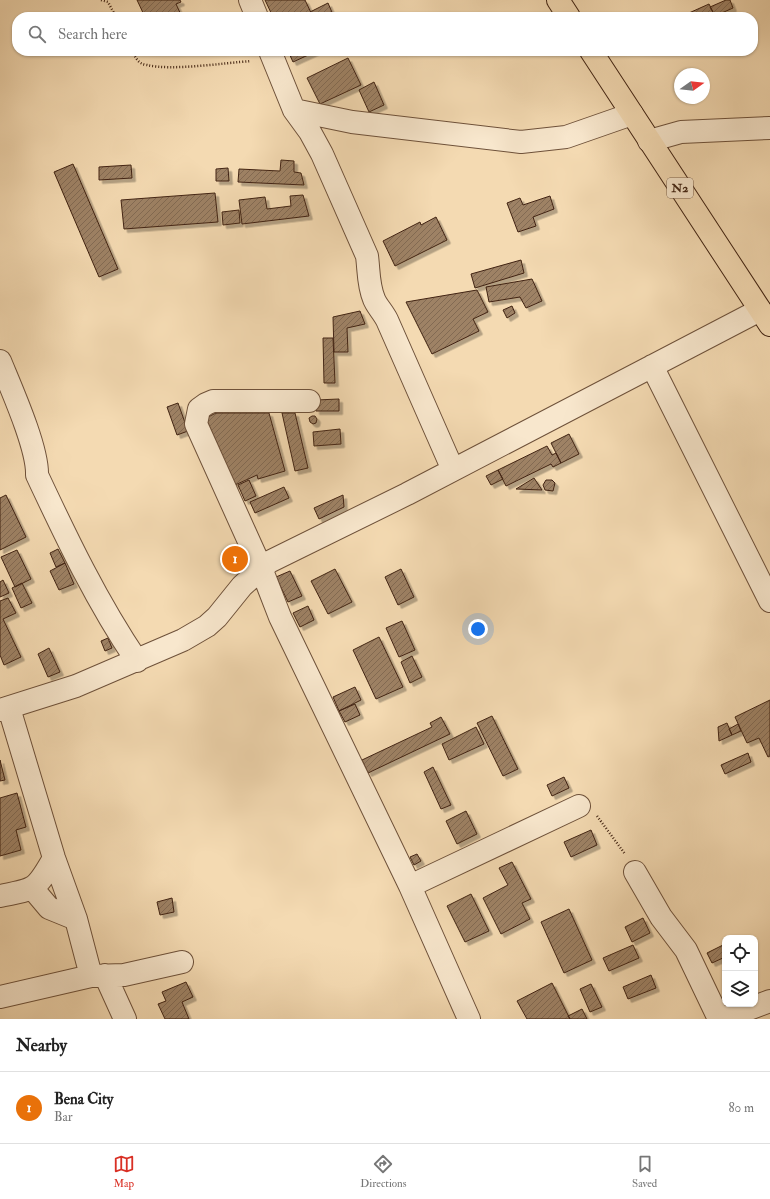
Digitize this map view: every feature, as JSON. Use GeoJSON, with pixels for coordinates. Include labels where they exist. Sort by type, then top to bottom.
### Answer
{"type":"FeatureCollection","features":[{"type":"Feature","properties":{"kind":"highway"},"geometry":{"type":"LineString","coordinates":[[558,0],[566,12]]}},
{"type":"Feature","properties":{"kind":"highway","name":"N2"},"geometry":{"type":"LineString","coordinates":[[594,56],[765,318]]}},
{"type":"Feature","properties":{"kind":"street"},"geometry":{"type":"LineString","coordinates":[[250,0],[255,12]]}},
{"type":"Feature","properties":{"kind":"street"},"geometry":{"type":"LineString","coordinates":[[272,56],[294,110],[310,132],[322,154],[367,256],[369,270],[368,280],[374,301],[382,310],[387,320],[453,470]]}},
{"type":"Feature","properties":{"kind":"street"},"geometry":{"type":"LineString","coordinates":[[294,110],[352,122],[521,142],[566,137],[632,114]]}},
{"type":"Feature","properties":{"kind":"street"},"geometry":{"type":"LineString","coordinates":[[649,140],[681,132],[770,128]]}},
{"type":"Feature","properties":{"kind":"street"},"geometry":{"type":"LineString","coordinates":[[125,1019],[98,975],[76,919],[4,709],[76,686],[183,640],[207,626],[225,608],[242,586],[269,562],[453,470],[652,366],[765,318]]}},
{"type":"Feature","properties":{"kind":"street"},"geometry":{"type":"LineString","coordinates":[[0,361],[38,466],[37,475],[96,596],[137,661]]}},
{"type":"Feature","properties":{"kind":"street"},"geometry":{"type":"LineString","coordinates":[[652,366],[770,601]]}},
{"type":"Feature","properties":{"kind":"street"},"geometry":{"type":"LineString","coordinates":[[309,401],[221,400],[206,404],[199,409],[196,424],[199,434],[261,568],[280,617],[410,886],[469,1019]]}},
{"type":"Feature","properties":{"kind":"street"},"geometry":{"type":"LineString","coordinates":[[410,886],[579,806]]}},
{"type":"Feature","properties":{"kind":"street"},"geometry":{"type":"LineString","coordinates":[[0,896],[32,889],[42,880],[54,858]]}},
{"type":"Feature","properties":{"kind":"street"},"geometry":{"type":"LineString","coordinates":[[635,872],[661,917],[688,954],[719,1019]]}},
{"type":"Feature","properties":{"kind":"street"},"geometry":{"type":"LineString","coordinates":[[32,889],[49,908],[76,919]]}},
{"type":"Feature","properties":{"kind":"street"},"geometry":{"type":"LineString","coordinates":[[0,997],[98,975],[124,975],[182,962]]}},
{"type":"Feature","properties":{"kind":"street"},"geometry":{"type":"LineString","coordinates":[[722,1019],[770,1001]]}},
{"type":"Feature","properties":{"kind":"path"},"geometry":{"type":"LineString","coordinates":[[102,0],[108,2],[113,12]]}},
{"type":"Feature","properties":{"kind":"path"},"geometry":{"type":"LineString","coordinates":[[134,56],[137,61],[146,66],[173,67],[264,56]]}},
{"type":"Feature","properties":{"kind":"path"},"geometry":{"type":"LineString","coordinates":[[579,806],[593,811],[622,848],[635,872]]}},
{"type":"Feature","properties":{"kind":"building"},"geometry":{"type":"Polygon","coordinates":[[[137,0],[180,0],[181,2],[176,4],[180,12],[143,12],[137,0]]]}},
{"type":"Feature","properties":{"kind":"building"},"geometry":{"type":"Polygon","coordinates":[[[265,0],[305,0],[311,12],[271,12],[265,0]]]}},
{"type":"Feature","properties":{"kind":"building"},"geometry":{"type":"Polygon","coordinates":[[[726,0],[730,0],[733,8],[724,12],[713,12],[710,7],[726,0]]]}},
{"type":"Feature","properties":{"kind":"building"},"geometry":{"type":"Polygon","coordinates":[[[328,3],[332,12],[310,12],[328,3]]]}},
{"type":"Feature","properties":{"kind":"building"},"geometry":{"type":"Polygon","coordinates":[[[709,4],[713,12],[691,12],[709,4]]]}},
{"type":"Feature","properties":{"kind":"building"},"geometry":{"type":"Polygon","coordinates":[[[290,56],[306,56],[293,62],[290,56]]]}},
{"type":"Feature","properties":{"kind":"building"},"geometry":{"type":"Polygon","coordinates":[[[348,58],[361,85],[320,104],[307,78],[348,58]]]}},
{"type":"Feature","properties":{"kind":"building"},"geometry":{"type":"Polygon","coordinates":[[[374,82],[384,105],[369,112],[359,90],[374,82]]]}},
{"type":"Feature","properties":{"kind":"building"},"geometry":{"type":"Polygon","coordinates":[[[281,160],[294,161],[294,172],[301,173],[304,185],[238,182],[239,169],[280,171],[281,160]]]}},
{"type":"Feature","properties":{"kind":"building"},"geometry":{"type":"Polygon","coordinates":[[[73,164],[118,269],[99,277],[54,172],[73,164]]]}},
{"type":"Feature","properties":{"kind":"building"},"geometry":{"type":"Polygon","coordinates":[[[131,165],[132,178],[99,180],[99,167],[131,165]]]}},
{"type":"Feature","properties":{"kind":"building"},"geometry":{"type":"Polygon","coordinates":[[[228,168],[229,181],[216,181],[216,169],[228,168]]]}},
{"type":"Feature","properties":{"kind":"building"},"geometry":{"type":"Polygon","coordinates":[[[215,193],[218,222],[124,229],[121,200],[215,193]]]}},
{"type":"Feature","properties":{"kind":"building"},"geometry":{"type":"Polygon","coordinates":[[[303,195],[309,216],[242,224],[239,200],[265,197],[267,209],[291,206],[290,196],[303,195]]]}},
{"type":"Feature","properties":{"kind":"building"},"geometry":{"type":"Polygon","coordinates":[[[550,196],[554,209],[533,217],[536,226],[518,232],[507,203],[520,198],[523,205],[550,196]]]}},
{"type":"Feature","properties":{"kind":"building"},"geometry":{"type":"Polygon","coordinates":[[[239,210],[240,223],[223,225],[222,212],[239,210]]]}},
{"type":"Feature","properties":{"kind":"building"},"geometry":{"type":"Polygon","coordinates":[[[436,217],[447,240],[395,266],[383,241],[420,222],[421,225],[436,217]]]}},
{"type":"Feature","properties":{"kind":"building"},"geometry":{"type":"Polygon","coordinates":[[[521,260],[524,273],[475,288],[471,274],[521,260]]]}},
{"type":"Feature","properties":{"kind":"building"},"geometry":{"type":"Polygon","coordinates":[[[532,279],[542,301],[526,308],[520,297],[489,302],[486,287],[532,279]]]}},
{"type":"Feature","properties":{"kind":"building"},"geometry":{"type":"Polygon","coordinates":[[[477,290],[488,312],[473,319],[479,331],[432,354],[406,302],[477,290]]]}},
{"type":"Feature","properties":{"kind":"building"},"geometry":{"type":"Polygon","coordinates":[[[512,306],[515,313],[507,318],[503,310],[512,306]]]}},
{"type":"Feature","properties":{"kind":"building"},"geometry":{"type":"Polygon","coordinates":[[[360,311],[365,324],[347,328],[348,352],[334,352],[333,317],[360,311]]]}},
{"type":"Feature","properties":{"kind":"building"},"geometry":{"type":"Polygon","coordinates":[[[323,338],[333,338],[335,383],[324,383],[323,338]]]}},
{"type":"Feature","properties":{"kind":"building"},"geometry":{"type":"Polygon","coordinates":[[[339,399],[339,411],[316,411],[316,400],[339,399]]]}},
{"type":"Feature","properties":{"kind":"building"},"geometry":{"type":"Polygon","coordinates":[[[178,403],[188,431],[177,435],[167,407],[178,403]]]}},
{"type":"Feature","properties":{"kind":"building"},"geometry":{"type":"Polygon","coordinates":[[[216,413],[269,413],[285,471],[258,479],[257,475],[235,485],[207,421],[208,417],[216,413]]]}},
{"type":"Feature","properties":{"kind":"building"},"geometry":{"type":"Polygon","coordinates":[[[282,413],[295,413],[308,468],[295,471],[282,413]]]}},
{"type":"Feature","properties":{"kind":"building"},"geometry":{"type":"Polygon","coordinates":[[[315,416],[317,419],[316,423],[313,424],[310,422],[309,418],[315,416]]]}},
{"type":"Feature","properties":{"kind":"building"},"geometry":{"type":"Polygon","coordinates":[[[340,429],[341,444],[314,446],[313,432],[340,429]]]}},
{"type":"Feature","properties":{"kind":"building"},"geometry":{"type":"Polygon","coordinates":[[[569,434],[579,454],[561,463],[551,443],[569,434]]]}},
{"type":"Feature","properties":{"kind":"building"},"geometry":{"type":"Polygon","coordinates":[[[547,446],[552,455],[556,453],[561,463],[553,467],[551,464],[506,486],[498,470],[547,446]]]}},
{"type":"Feature","properties":{"kind":"building"},"geometry":{"type":"Polygon","coordinates":[[[498,470],[503,479],[491,485],[486,476],[498,470]]]}},
{"type":"Feature","properties":{"kind":"building"},"geometry":{"type":"Polygon","coordinates":[[[534,478],[542,490],[516,489],[534,478]]]}},
{"type":"Feature","properties":{"kind":"building"},"geometry":{"type":"Polygon","coordinates":[[[249,480],[256,496],[245,501],[238,485],[249,480]]]}},
{"type":"Feature","properties":{"kind":"building"},"geometry":{"type":"Polygon","coordinates":[[[546,480],[552,480],[555,483],[553,491],[545,490],[543,485],[546,480]]]}},
{"type":"Feature","properties":{"kind":"building"},"geometry":{"type":"Polygon","coordinates":[[[284,487],[289,498],[255,513],[250,502],[284,487]]]}},
{"type":"Feature","properties":{"kind":"building"},"geometry":{"type":"Polygon","coordinates":[[[6,495],[26,537],[0,550],[0,498],[6,495]]]}},
{"type":"Feature","properties":{"kind":"building"},"geometry":{"type":"Polygon","coordinates":[[[343,495],[344,507],[319,519],[314,508],[343,495]]]}},
{"type":"Feature","properties":{"kind":"building"},"geometry":{"type":"Polygon","coordinates":[[[58,549],[65,563],[56,567],[50,553],[58,549]]]}},
{"type":"Feature","properties":{"kind":"building"},"geometry":{"type":"Polygon","coordinates":[[[17,550],[31,579],[15,587],[1,557],[17,550]]]}},
{"type":"Feature","properties":{"kind":"building"},"geometry":{"type":"Polygon","coordinates":[[[65,563],[74,584],[59,590],[50,571],[65,563]]]}},
{"type":"Feature","properties":{"kind":"building"},"geometry":{"type":"Polygon","coordinates":[[[335,569],[352,602],[328,614],[311,581],[335,569]]]}},
{"type":"Feature","properties":{"kind":"building"},"geometry":{"type":"Polygon","coordinates":[[[401,569],[414,597],[398,605],[385,577],[401,569]]]}},
{"type":"Feature","properties":{"kind":"building"},"geometry":{"type":"Polygon","coordinates":[[[290,571],[302,596],[288,602],[276,577],[290,571]]]}},
{"type":"Feature","properties":{"kind":"building"},"geometry":{"type":"Polygon","coordinates":[[[3,580],[9,593],[0,597],[0,582],[3,580]]]}},
{"type":"Feature","properties":{"kind":"building"},"geometry":{"type":"Polygon","coordinates":[[[22,583],[32,603],[21,608],[12,588],[22,583]]]}},
{"type":"Feature","properties":{"kind":"building"},"geometry":{"type":"Polygon","coordinates":[[[8,598],[16,613],[3,619],[21,657],[4,665],[0,655],[0,601],[8,598]]]}},
{"type":"Feature","properties":{"kind":"building"},"geometry":{"type":"Polygon","coordinates":[[[308,606],[314,620],[300,627],[293,613],[308,606]]]}},
{"type":"Feature","properties":{"kind":"building"},"geometry":{"type":"Polygon","coordinates":[[[402,621],[415,650],[399,657],[386,628],[402,621]]]}},
{"type":"Feature","properties":{"kind":"building"},"geometry":{"type":"Polygon","coordinates":[[[379,637],[403,687],[376,699],[353,650],[379,637]]]}},
{"type":"Feature","properties":{"kind":"building"},"geometry":{"type":"Polygon","coordinates":[[[108,638],[112,648],[105,651],[101,641],[108,638]]]}},
{"type":"Feature","properties":{"kind":"building"},"geometry":{"type":"Polygon","coordinates":[[[49,648],[60,672],[48,677],[38,654],[49,648]]]}},
{"type":"Feature","properties":{"kind":"building"},"geometry":{"type":"Polygon","coordinates":[[[412,656],[422,677],[410,683],[401,662],[412,656]]]}},
{"type":"Feature","properties":{"kind":"building"},"geometry":{"type":"Polygon","coordinates":[[[355,687],[361,700],[339,711],[333,697],[355,687]]]}},
{"type":"Feature","properties":{"kind":"building"},"geometry":{"type":"Polygon","coordinates":[[[770,700],[770,756],[768,757],[759,738],[747,743],[735,717],[770,700]]]}},
{"type":"Feature","properties":{"kind":"building"},"geometry":{"type":"Polygon","coordinates":[[[355,704],[360,715],[345,722],[339,711],[355,704]]]}},
{"type":"Feature","properties":{"kind":"building"},"geometry":{"type":"Polygon","coordinates":[[[492,716],[518,769],[503,776],[477,723],[492,716]]]}},
{"type":"Feature","properties":{"kind":"building"},"geometry":{"type":"Polygon","coordinates":[[[441,717],[450,734],[368,773],[362,760],[432,727],[430,723],[441,717]]]}},
{"type":"Feature","properties":{"kind":"building"},"geometry":{"type":"Polygon","coordinates":[[[727,723],[732,735],[719,741],[718,727],[727,723]]]}},
{"type":"Feature","properties":{"kind":"building"},"geometry":{"type":"Polygon","coordinates":[[[738,724],[741,731],[732,735],[729,729],[738,724]]]}},
{"type":"Feature","properties":{"kind":"building"},"geometry":{"type":"Polygon","coordinates":[[[476,727],[484,744],[449,760],[442,744],[476,727]]]}},
{"type":"Feature","properties":{"kind":"building"},"geometry":{"type":"Polygon","coordinates":[[[748,753],[751,762],[725,774],[721,765],[748,753]]]}},
{"type":"Feature","properties":{"kind":"building"},"geometry":{"type":"Polygon","coordinates":[[[0,760],[5,780],[0,781],[0,760]]]}},
{"type":"Feature","properties":{"kind":"building"},"geometry":{"type":"Polygon","coordinates":[[[433,767],[451,805],[441,809],[424,772],[433,767]]]}},
{"type":"Feature","properties":{"kind":"building"},"geometry":{"type":"Polygon","coordinates":[[[564,777],[569,788],[552,796],[547,785],[564,777]]]}},
{"type":"Feature","properties":{"kind":"building"},"geometry":{"type":"Polygon","coordinates":[[[17,793],[26,827],[16,830],[21,850],[0,856],[0,798],[17,793]]]}},
{"type":"Feature","properties":{"kind":"building"},"geometry":{"type":"Polygon","coordinates":[[[466,811],[477,834],[457,844],[446,821],[466,811]]]}},
{"type":"Feature","properties":{"kind":"building"},"geometry":{"type":"Polygon","coordinates":[[[591,830],[597,845],[571,857],[564,842],[591,830]]]}},
{"type":"Feature","properties":{"kind":"building"},"geometry":{"type":"Polygon","coordinates":[[[417,854],[421,861],[414,865],[410,857],[417,854]]]}},
{"type":"Feature","properties":{"kind":"building"},"geometry":{"type":"Polygon","coordinates":[[[512,862],[531,899],[522,903],[530,919],[501,934],[483,898],[508,885],[499,868],[512,862]]]}},
{"type":"Feature","properties":{"kind":"building"},"geometry":{"type":"Polygon","coordinates":[[[471,894],[489,931],[465,942],[447,906],[471,894]]]}},
{"type":"Feature","properties":{"kind":"building"},"geometry":{"type":"Polygon","coordinates":[[[172,898],[174,912],[160,915],[157,902],[172,898]]]}},
{"type":"Feature","properties":{"kind":"building"},"geometry":{"type":"Polygon","coordinates":[[[569,909],[592,960],[564,973],[541,922],[569,909]]]}},
{"type":"Feature","properties":{"kind":"building"},"geometry":{"type":"Polygon","coordinates":[[[643,918],[650,933],[632,942],[625,927],[643,918]]]}},
{"type":"Feature","properties":{"kind":"building"},"geometry":{"type":"Polygon","coordinates":[[[633,945],[639,958],[609,971],[603,958],[633,945]]]}},
{"type":"Feature","properties":{"kind":"building"},"geometry":{"type":"Polygon","coordinates":[[[722,946],[722,958],[712,963],[707,953],[722,946]]]}},
{"type":"Feature","properties":{"kind":"building"},"geometry":{"type":"Polygon","coordinates":[[[651,975],[656,988],[628,999],[623,987],[651,975]]]}},
{"type":"Feature","properties":{"kind":"building"},"geometry":{"type":"Polygon","coordinates":[[[186,982],[193,997],[182,1002],[189,1019],[165,1019],[158,1004],[166,1001],[162,992],[186,982]]]}},
{"type":"Feature","properties":{"kind":"building"},"geometry":{"type":"Polygon","coordinates":[[[552,983],[570,1019],[527,1019],[517,1001],[552,983]]]}},
{"type":"Feature","properties":{"kind":"building"},"geometry":{"type":"Polygon","coordinates":[[[591,984],[602,1007],[590,1012],[580,989],[591,984]]]}},
{"type":"Feature","properties":{"kind":"building"},"geometry":{"type":"Polygon","coordinates":[[[582,1009],[587,1019],[570,1019],[568,1016],[582,1009]]]}},
{"type":"Feature","properties":{"kind":"place","name":"Bena City"},"geometry":{"type":"Point","coordinates":[235,559]}}]}
